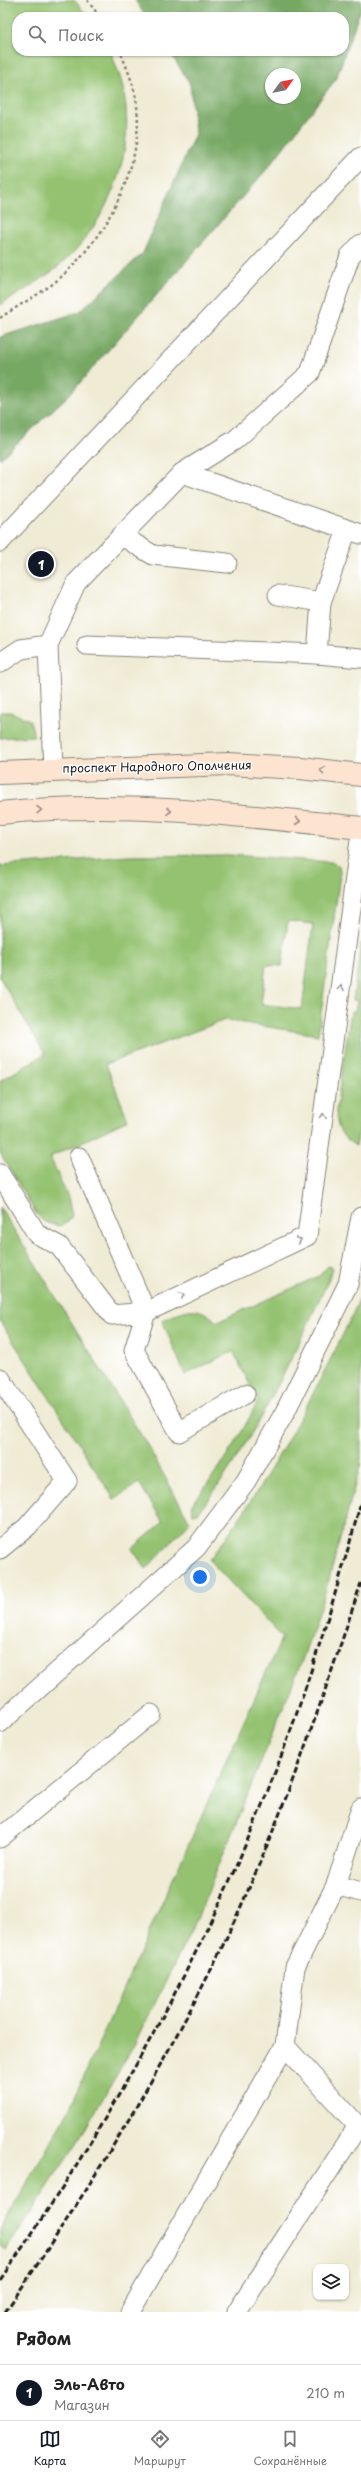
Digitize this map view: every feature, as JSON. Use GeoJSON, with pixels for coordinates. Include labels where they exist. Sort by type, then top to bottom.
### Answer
{"type":"FeatureCollection","features":[{"type":"Feature","properties":{"kind":"main road","name":"проспект Народного Ополчения"},"geometry":{"type":"LineString","coordinates":[[0,773],[53,769],[228,764],[300,768],[361,776]]}},
{"type":"Feature","properties":{"kind":"main road"},"geometry":{"type":"LineString","coordinates":[[0,813],[26,810],[111,809],[228,813],[361,828]]}},
{"type":"Feature","properties":{"kind":"lane"},"geometry":{"type":"LineString","coordinates":[[0,542],[361,157]]}},
{"type":"Feature","properties":{"kind":"lane"},"geometry":{"type":"LineString","coordinates":[[53,769],[48,645],[76,583],[182,473],[235,440],[310,373],[350,256],[361,244]]}},
{"type":"Feature","properties":{"kind":"lane"},"geometry":{"type":"LineString","coordinates":[[182,473],[354,532],[321,602],[317,654]]}},
{"type":"Feature","properties":{"kind":"lane"},"geometry":{"type":"LineString","coordinates":[[122,536],[153,554],[227,563]]}},
{"type":"Feature","properties":{"kind":"lane"},"geometry":{"type":"LineString","coordinates":[[278,595],[321,602]]}},
{"type":"Feature","properties":{"kind":"lane"},"geometry":{"type":"LineString","coordinates":[[0,663],[21,649],[48,645]]}},
{"type":"Feature","properties":{"kind":"lane"},"geometry":{"type":"LineString","coordinates":[[88,645],[317,654],[361,658]]}},
{"type":"Feature","properties":{"kind":"lane"},"geometry":{"type":"LineString","coordinates":[[0,1174],[37,1234],[59,1246],[112,1315],[146,1312],[308,1236],[361,833]]}},
{"type":"Feature","properties":{"kind":"lane"},"geometry":{"type":"LineString","coordinates":[[79,1157],[146,1312],[134,1350],[179,1432],[245,1394]]}},
{"type":"Feature","properties":{"kind":"lane"},"geometry":{"type":"LineString","coordinates":[[0,1723],[196,1548],[246,1481],[286,1410],[348,1284],[361,1216]]}},
{"type":"Feature","properties":{"kind":"lane"},"geometry":{"type":"LineString","coordinates":[[0,1378],[67,1481],[27,1526],[0,1549]]}},
{"type":"Feature","properties":{"kind":"lane"},"geometry":{"type":"LineString","coordinates":[[0,1838],[151,1714]]}},
{"type":"Feature","properties":{"kind":"lane"},"geometry":{"type":"LineString","coordinates":[[130,2312],[286,2046],[295,1967],[336,1885],[361,1808]]}},
{"type":"Feature","properties":{"kind":"lane"},"geometry":{"type":"LineString","coordinates":[[336,1885],[361,1892]]}},
{"type":"Feature","properties":{"kind":"lane"},"geometry":{"type":"LineString","coordinates":[[237,2312],[359,2130],[286,2046]]}},
{"type":"Feature","properties":{"kind":"path"},"geometry":{"type":"LineString","coordinates":[[87,0],[96,12]]}},
{"type":"Feature","properties":{"kind":"path"},"geometry":{"type":"LineString","coordinates":[[0,318],[60,278],[90,247],[127,181],[138,141],[137,105],[129,73],[122,56]]}},
{"type":"Feature","properties":{"kind":"green space"},"geometry":{"type":"Polygon","coordinates":[[[0,0],[74,0],[85,12],[12,12],[12,56],[112,56],[123,86],[126,109],[127,131],[124,154],[110,198],[99,219],[86,238],[71,255],[54,270],[0,305],[0,0]]]}},
{"type":"Feature","properties":{"kind":"green space"},"geometry":{"type":"Polygon","coordinates":[[[135,0],[361,0],[361,8],[349,42],[349,12],[143,12],[135,0]]]}},
{"type":"Feature","properties":{"kind":"green space"},"geometry":{"type":"Polygon","coordinates":[[[172,56],[344,56],[336,79],[267,169],[70,394],[0,459],[0,337],[79,312],[143,253],[195,134],[190,84],[172,56]]]}},
{"type":"Feature","properties":{"kind":"green space"},"geometry":{"type":"Polygon","coordinates":[[[0,712],[10,712],[30,720],[34,736],[0,738],[0,712]]]}},
{"type":"Feature","properties":{"kind":"green space"},"geometry":{"type":"Polygon","coordinates":[[[230,855],[331,862],[339,866],[340,874],[318,1035],[225,1020],[106,1064],[128,1120],[50,1157],[68,1197],[72,1216],[68,1222],[60,1226],[44,1222],[37,1215],[0,1153],[0,1081],[45,1054],[0,978],[0,866],[129,856],[230,855]],[[288,921],[282,966],[266,965],[261,1004],[302,1009],[313,924],[288,921]]]}},
{"type":"Feature","properties":{"kind":"green space"},"geometry":{"type":"Polygon","coordinates":[[[361,943],[361,1121],[356,1146],[347,1140],[341,1132],[337,1123],[336,1111],[351,1011],[355,1011],[357,1001],[353,1000],[361,943]]]}},
{"type":"Feature","properties":{"kind":"green space"},"geometry":{"type":"Polygon","coordinates":[[[0,1207],[146,1443],[190,1522],[146,1569],[132,1549],[163,1522],[139,1483],[114,1499],[0,1321],[0,1207]]]}},
{"type":"Feature","properties":{"kind":"green space"},"geometry":{"type":"Polygon","coordinates":[[[328,1266],[332,1268],[328,1281],[300,1342],[270,1401],[237,1458],[218,1486],[198,1513],[193,1514],[191,1505],[228,1455],[258,1401],[233,1351],[185,1375],[162,1320],[185,1311],[197,1310],[210,1316],[217,1322],[319,1276],[328,1266]]]}},
{"type":"Feature","properties":{"kind":"green space"},"geometry":{"type":"Polygon","coordinates":[[[361,1295],[361,1463],[328,1583],[303,1658],[197,1919],[134,2045],[77,2143],[6,2250],[0,2245],[0,2230],[67,2114],[282,1637],[209,1560],[256,1493],[298,1422],[348,1325],[361,1295]]]}},
{"type":"Feature","properties":{"kind":"railway"},"geometry":{"type":"LineString","coordinates":[[0,2280],[93,2138],[136,2065],[177,1990],[214,1913],[249,1836],[281,1757],[323,1633],[361,1502]]}},
{"type":"Feature","properties":{"kind":"railway"},"geometry":{"type":"LineString","coordinates":[[5,2312],[102,2165],[168,2051],[215,1961],[240,1909],[284,1802],[324,1693],[361,1583]]}},
{"type":"Feature","properties":{"kind":"place","name":"Эль-Авто"},"geometry":{"type":"Point","coordinates":[41,564]}}]}
